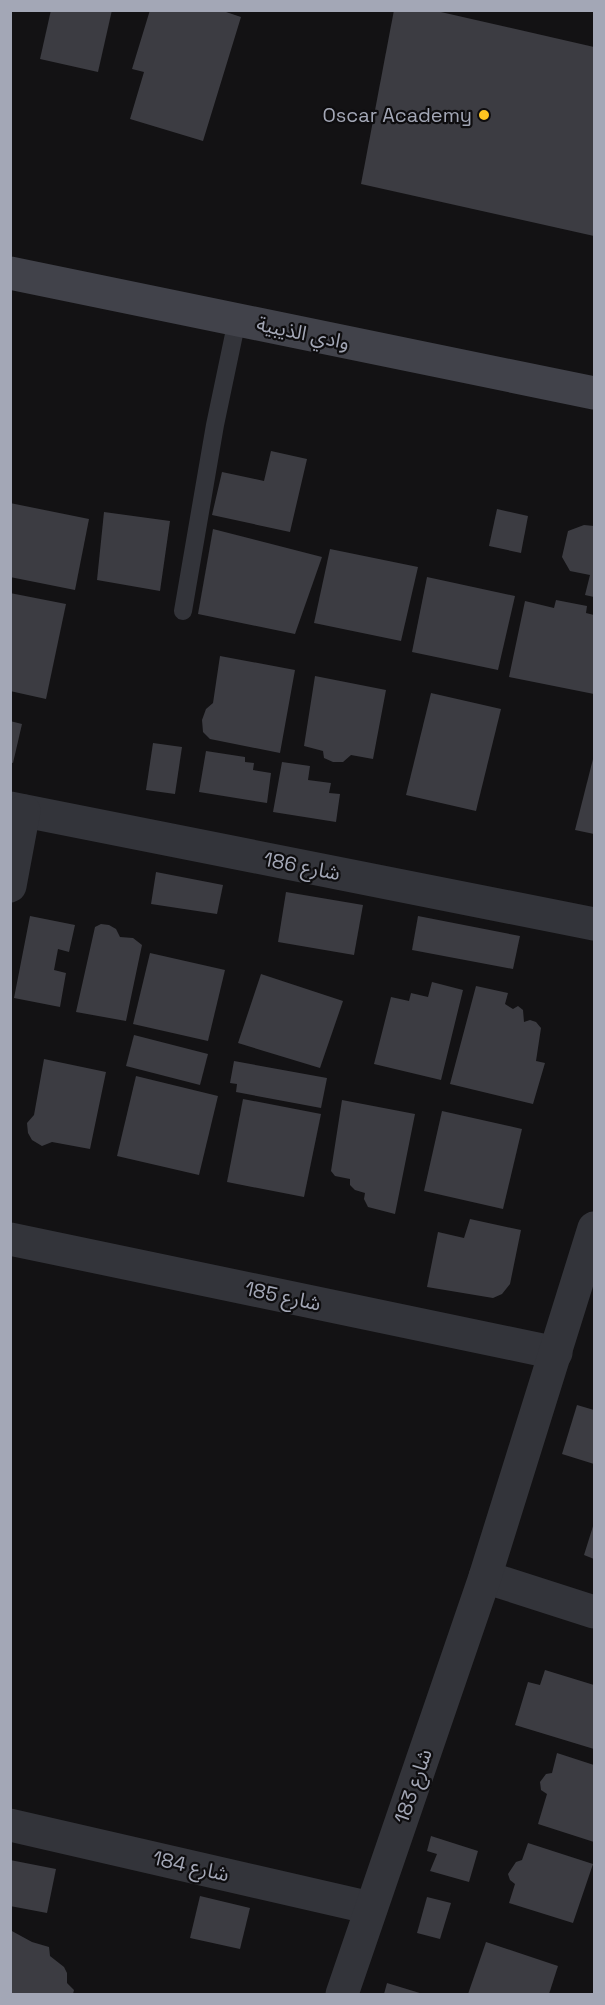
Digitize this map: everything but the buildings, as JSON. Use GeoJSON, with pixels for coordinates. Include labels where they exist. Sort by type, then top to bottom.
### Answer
{"type":"FeatureCollection","features":[{"type":"Feature","properties":{"kind":"street","name":"وادي الذيبية"},"geometry":{"type":"LineString","coordinates":[[10,273],[594,393]]}},
{"type":"Feature","properties":{"kind":"street"},"geometry":{"type":"LineString","coordinates":[[10,886],[17,810]]}},
{"type":"Feature","properties":{"kind":"street","name":"شارع 186"},"geometry":{"type":"LineString","coordinates":[[17,810],[594,924]]}},
{"type":"Feature","properties":{"kind":"street","name":"شارع 183"},"geometry":{"type":"LineString","coordinates":[[342,1995],[485,1577],[594,1227]]}},
{"type":"Feature","properties":{"kind":"street","name":"شارع 185"},"geometry":{"type":"LineString","coordinates":[[10,1239],[556,1353]]}},
{"type":"Feature","properties":{"kind":"street"},"geometry":{"type":"LineString","coordinates":[[485,1577],[594,1612]]}},
{"type":"Feature","properties":{"kind":"street","name":"شارع 184"},"geometry":{"type":"LineString","coordinates":[[10,1825],[371,1908]]}},
{"type":"Feature","properties":{"kind":"lane"},"geometry":{"type":"LineString","coordinates":[[183,611],[215,425],[237,320]]}},
{"type":"Feature","properties":{"kind":"place","name":"Oscar Academy"},"geometry":{"type":"Point","coordinates":[484,115]}}]}
